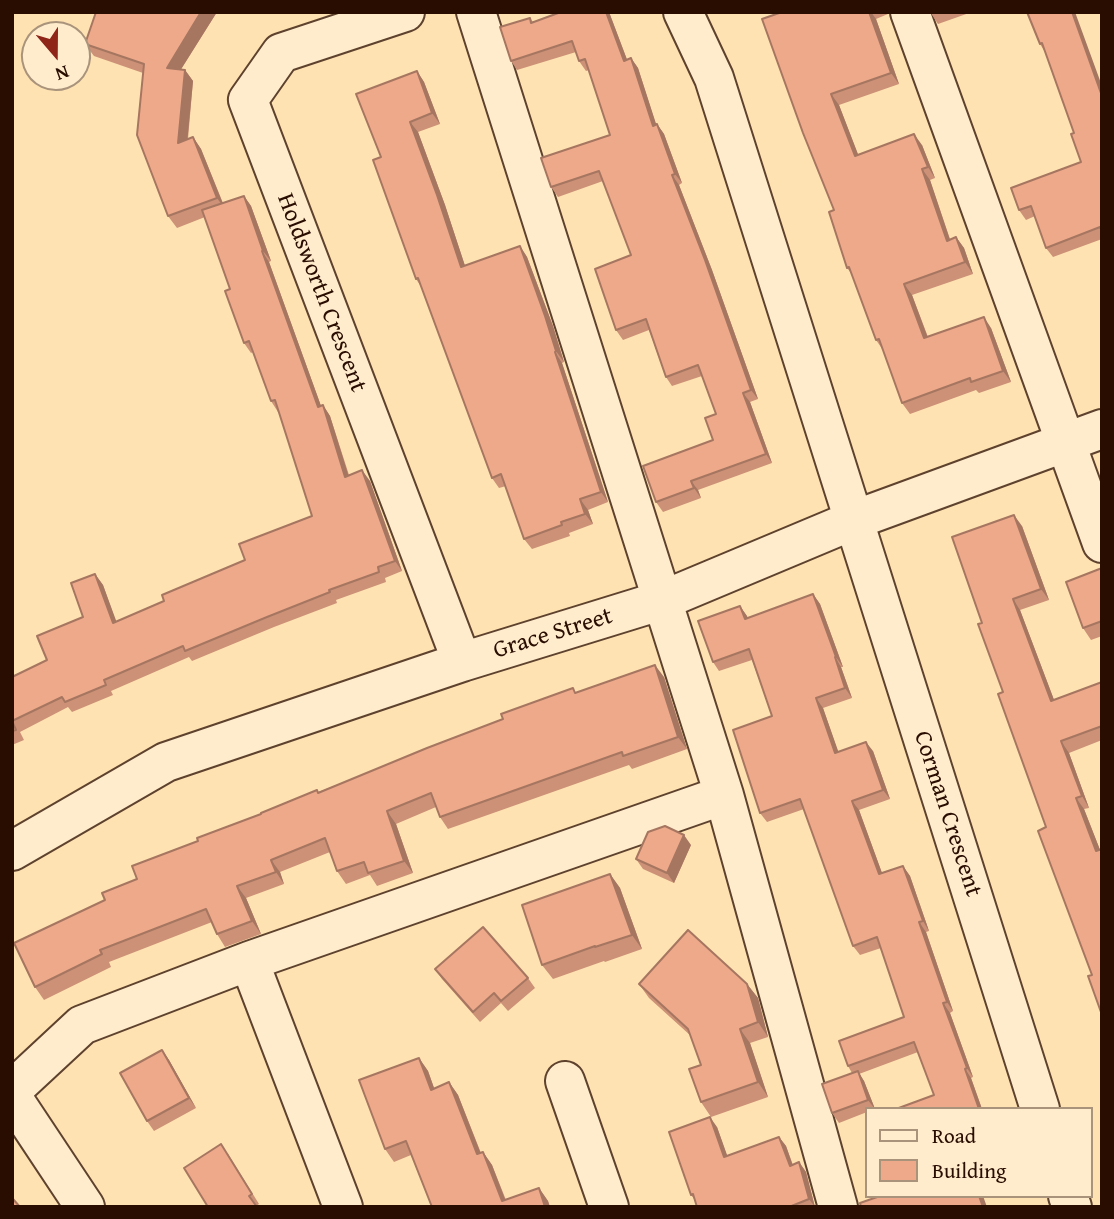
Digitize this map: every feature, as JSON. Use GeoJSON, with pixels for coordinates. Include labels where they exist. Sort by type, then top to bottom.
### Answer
{"type":"FeatureCollection","features":[{"type":"Feature","properties":{"kind":"street","name":"Holdsworth Crescent"},"geometry":{"type":"LineString","coordinates":[[405,12],[281,52],[248,100],[462,662]]}},
{"type":"Feature","properties":{"kind":"street"},"geometry":{"type":"LineString","coordinates":[[476,12],[724,795],[838,1207]]}},
{"type":"Feature","properties":{"kind":"street"},"geometry":{"type":"LineString","coordinates":[[682,12],[714,78],[854,520]]}},
{"type":"Feature","properties":{"kind":"street"},"geometry":{"type":"LineString","coordinates":[[910,12],[1102,543]]}},
{"type":"Feature","properties":{"kind":"street","name":"Grace Street"},"geometry":{"type":"LineString","coordinates":[[12,851],[166,762],[462,662],[663,600],[854,520],[1102,429]]}},
{"type":"Feature","properties":{"kind":"street","name":"Corman Crescent"},"geometry":{"type":"LineString","coordinates":[[854,520],[1040,1107]]}},
{"type":"Feature","properties":{"kind":"street"},"geometry":{"type":"LineString","coordinates":[[12,1090],[82,1025],[249,961],[724,795]]}},
{"type":"Feature","properties":{"kind":"street"},"geometry":{"type":"LineString","coordinates":[[249,961],[343,1207]]}},
{"type":"Feature","properties":{"kind":"street"},"geometry":{"type":"LineString","coordinates":[[565,1081],[609,1207]]}},
{"type":"Feature","properties":{"kind":"street"},"geometry":{"type":"LineString","coordinates":[[12,1097],[85,1207]]}},
{"type":"Feature","properties":{"kind":"building"},"geometry":{"type":"Polygon","coordinates":[[[96,12],[201,12],[167,68],[185,70],[178,143],[193,137],[217,198],[168,216],[137,135],[144,64],[91,46],[91,27],[96,12]]]}},
{"type":"Feature","properties":{"kind":"building"},"geometry":{"type":"Polygon","coordinates":[[[561,12],[606,12],[624,61],[631,58],[653,126],[657,124],[675,174],[672,175],[751,390],[743,393],[766,454],[691,481],[694,488],[656,502],[643,466],[713,440],[705,418],[716,414],[698,365],[666,377],[646,319],[616,330],[595,269],[631,255],[599,171],[551,187],[541,158],[610,135],[585,59],[579,61],[572,41],[511,61],[500,27],[530,18],[531,23],[561,12]]]}},
{"type":"Feature","properties":{"kind":"building"},"geometry":{"type":"Polygon","coordinates":[[[782,12],[869,12],[891,73],[831,94],[855,156],[914,134],[928,167],[922,169],[947,241],[956,237],[965,262],[904,284],[924,338],[984,317],[1003,371],[971,382],[970,378],[902,403],[879,339],[876,340],[849,267],[847,268],[829,212],[834,210],[762,19],[782,12]]]}},
{"type":"Feature","properties":{"kind":"building"},"geometry":{"type":"Polygon","coordinates":[[[1027,12],[1072,12],[1102,96],[1102,231],[1100,227],[1046,248],[1031,206],[1019,210],[1011,188],[1081,162],[1071,134],[1074,133],[1042,43],[1040,44],[1027,12]]]}},
{"type":"Feature","properties":{"kind":"building"},"geometry":{"type":"Polygon","coordinates":[[[417,71],[432,113],[410,122],[461,267],[520,246],[601,492],[580,499],[585,514],[524,539],[501,474],[492,478],[418,278],[416,279],[373,160],[381,157],[356,94],[417,71]]]}},
{"type":"Feature","properties":{"kind":"building"},"geometry":{"type":"Polygon","coordinates":[[[244,196],[318,407],[323,405],[345,477],[362,470],[395,561],[378,567],[379,572],[329,590],[330,592],[185,651],[183,646],[104,680],[106,685],[65,702],[62,697],[12,721],[12,677],[47,660],[37,636],[83,617],[71,583],[95,574],[113,623],[164,601],[162,595],[245,560],[239,544],[312,516],[275,400],[271,401],[249,341],[244,343],[225,291],[230,289],[202,210],[244,196]]]}},
{"type":"Feature","properties":{"kind":"building"},"geometry":{"type":"Polygon","coordinates":[[[1014,515],[1041,589],[1013,599],[1051,701],[1102,682],[1102,726],[1061,741],[1082,796],[1076,798],[1096,851],[1102,849],[1102,1015],[1088,976],[1092,975],[1038,831],[1046,827],[998,694],[1003,692],[978,624],[982,623],[952,537],[1014,515]]]}},
{"type":"Feature","properties":{"kind":"building"},"geometry":{"type":"Polygon","coordinates":[[[1102,568],[1102,621],[1083,628],[1066,582],[1102,568]]]}},
{"type":"Feature","properties":{"kind":"building"},"geometry":{"type":"Polygon","coordinates":[[[813,594],[845,688],[816,698],[835,753],[866,742],[883,790],[852,801],[879,874],[903,866],[923,921],[919,922],[947,1002],[943,1003],[978,1107],[901,1107],[934,1095],[914,1042],[848,1066],[839,1041],[904,1017],[877,937],[853,946],[800,799],[760,813],[733,730],[772,716],[749,649],[713,662],[698,621],[740,606],[745,619],[813,594]]]}},
{"type":"Feature","properties":{"kind":"building"},"geometry":{"type":"Polygon","coordinates":[[[655,665],[678,737],[623,756],[622,752],[440,817],[431,793],[387,811],[404,861],[368,873],[364,862],[337,871],[325,838],[271,860],[276,872],[237,886],[252,921],[217,934],[206,909],[100,950],[102,954],[35,987],[14,943],[105,900],[102,893],[137,879],[132,866],[317,790],[318,793],[503,719],[501,714],[573,688],[575,693],[655,665]]]}},
{"type":"Feature","properties":{"kind":"building"},"geometry":{"type":"Polygon","coordinates":[[[665,826],[684,835],[667,873],[636,859],[648,832],[665,826]]]}},
{"type":"Feature","properties":{"kind":"building"},"geometry":{"type":"Polygon","coordinates":[[[610,874],[632,935],[542,965],[522,905],[610,874]]]}},
{"type":"Feature","properties":{"kind":"building"},"geometry":{"type":"Polygon","coordinates":[[[483,927],[528,978],[501,1001],[494,993],[473,1012],[435,969],[483,927]]]}},
{"type":"Feature","properties":{"kind":"building"},"geometry":{"type":"Polygon","coordinates":[[[688,930],[747,984],[758,1022],[740,1029],[758,1082],[701,1102],[689,1069],[701,1065],[688,1029],[639,984],[688,930]]]}},
{"type":"Feature","properties":{"kind":"building"},"geometry":{"type":"Polygon","coordinates":[[[162,1050],[189,1098],[147,1121],[120,1073],[162,1050]]]}},
{"type":"Feature","properties":{"kind":"building"},"geometry":{"type":"Polygon","coordinates":[[[419,1058],[431,1090],[449,1082],[477,1154],[483,1152],[502,1201],[539,1188],[545,1207],[432,1207],[406,1141],[385,1149],[359,1080],[419,1058]]]}},
{"type":"Feature","properties":{"kind":"building"},"geometry":{"type":"Polygon","coordinates":[[[858,1071],[868,1100],[832,1113],[822,1084],[858,1071]]]}},
{"type":"Feature","properties":{"kind":"building"},"geometry":{"type":"Polygon","coordinates":[[[710,1117],[724,1157],[779,1137],[790,1166],[799,1162],[809,1199],[789,1207],[697,1207],[669,1132],[710,1117]]]}},
{"type":"Feature","properties":{"kind":"building"},"geometry":{"type":"Polygon","coordinates":[[[221,1144],[252,1194],[249,1196],[257,1207],[208,1207],[184,1168],[221,1144]]]}},
{"type":"Feature","properties":{"kind":"building"},"geometry":{"type":"Polygon","coordinates":[[[874,1198],[980,1198],[983,1207],[861,1207],[860,1203],[874,1198]]]}},
{"type":"Feature","properties":{"kind":"building"},"geometry":{"type":"Polygon","coordinates":[[[13,1199],[20,1207],[12,1207],[13,1199]]]}}]}
